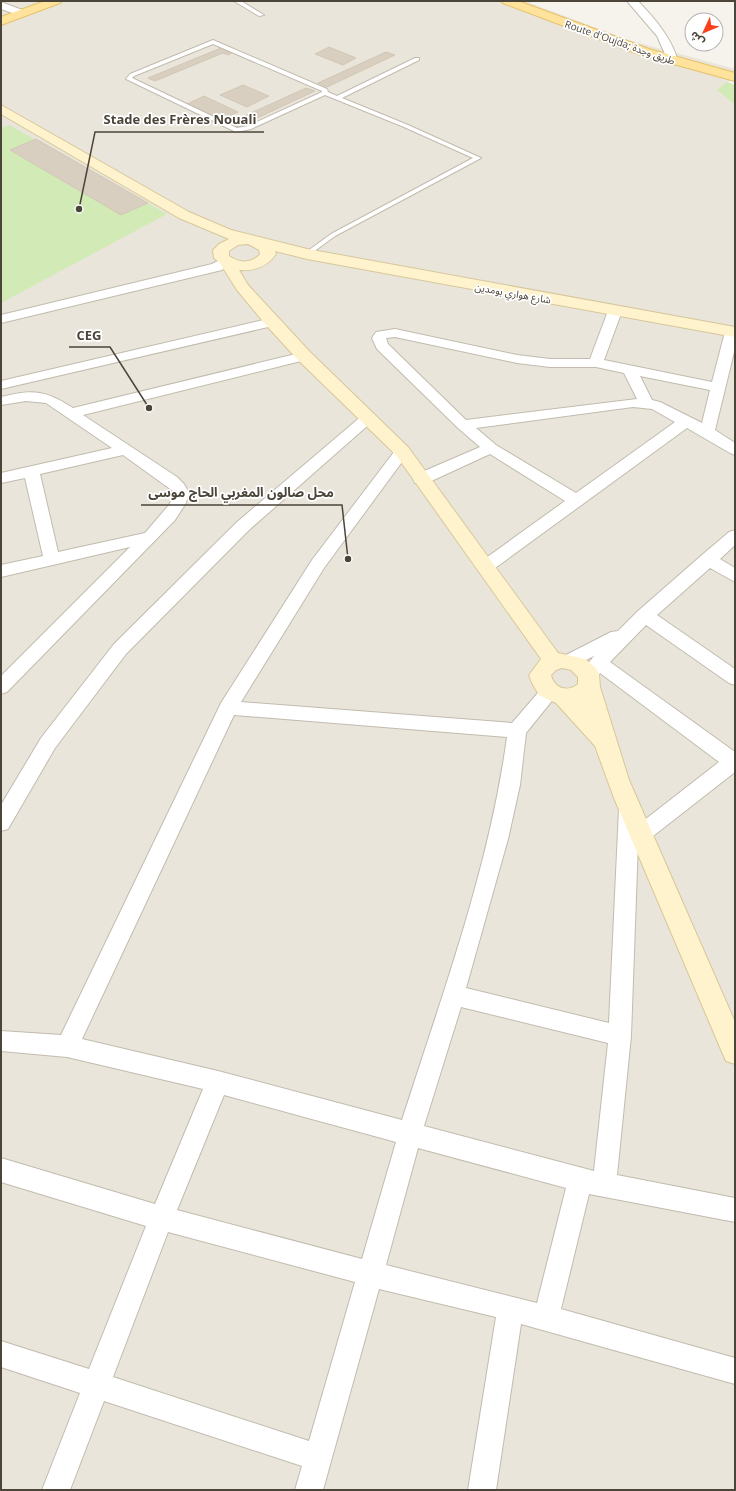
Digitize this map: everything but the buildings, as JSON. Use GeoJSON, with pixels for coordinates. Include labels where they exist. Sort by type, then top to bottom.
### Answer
{"type":"FeatureCollection","features":[{"type":"Feature","properties":{"kind":"main road"},"geometry":{"type":"LineString","coordinates":[[1,21],[56,1]]}},
{"type":"Feature","properties":{"kind":"main road","name":"Route d'Oujda; طريق وجدة"},"geometry":{"type":"LineString","coordinates":[[507,1],[613,42],[673,61],[735,77]]}},
{"type":"Feature","properties":{"kind":"street"},"geometry":{"type":"LineString","coordinates":[[632,1],[661,36],[669,48],[673,61]]}},
{"type":"Feature","properties":{"kind":"street"},"geometry":{"type":"LineString","coordinates":[[1,5],[21,13]]}},
{"type":"Feature","properties":{"kind":"street"},"geometry":{"type":"LineString","coordinates":[[1,109],[184,215],[223,258],[242,287],[272,322],[304,356],[369,417],[402,451],[485,567],[562,661],[585,669],[592,675],[734,762],[641,834]]}},
{"type":"Feature","properties":{"kind":"street","name":"شارع هواري بومدين"},"geometry":{"type":"LineString","coordinates":[[184,215],[204,224],[254,241],[300,253],[733,332]]}},
{"type":"Feature","properties":{"kind":"street"},"geometry":{"type":"LineString","coordinates":[[1,319],[217,268],[223,258],[222,250],[230,244],[254,241],[262,244],[268,250],[263,260],[246,274],[242,280],[242,287]]}},
{"type":"Feature","properties":{"kind":"street"},"geometry":{"type":"LineString","coordinates":[[223,258],[246,266],[263,260],[278,252],[300,253]]}},
{"type":"Feature","properties":{"kind":"street"},"geometry":{"type":"LineString","coordinates":[[596,363],[614,311]]}},
{"type":"Feature","properties":{"kind":"street"},"geometry":{"type":"LineString","coordinates":[[1,385],[272,322]]}},
{"type":"Feature","properties":{"kind":"street"},"geometry":{"type":"LineString","coordinates":[[707,432],[733,332]]}},
{"type":"Feature","properties":{"kind":"street"},"geometry":{"type":"LineString","coordinates":[[577,500],[491,448],[463,425],[382,346],[378,338],[381,335],[394,333],[517,359],[550,363],[596,363],[718,387]]}},
{"type":"Feature","properties":{"kind":"street"},"geometry":{"type":"LineString","coordinates":[[70,413],[304,356]]}},
{"type":"Feature","properties":{"kind":"street"},"geometry":{"type":"LineString","coordinates":[[629,369],[646,403]]}},
{"type":"Feature","properties":{"kind":"street"},"geometry":{"type":"LineString","coordinates":[[1,401],[25,396],[39,396],[51,400],[171,481],[178,488],[181,494],[181,500],[150,537],[1,687]]}},
{"type":"Feature","properties":{"kind":"street"},"geometry":{"type":"LineString","coordinates":[[463,425],[633,403],[646,403],[707,432],[735,450]]}},
{"type":"Feature","properties":{"kind":"street"},"geometry":{"type":"LineString","coordinates":[[1,823],[48,743],[120,649],[243,526],[369,417]]}},
{"type":"Feature","properties":{"kind":"street"},"geometry":{"type":"LineString","coordinates":[[485,567],[686,421]]}},
{"type":"Feature","properties":{"kind":"street"},"geometry":{"type":"LineString","coordinates":[[421,479],[491,448]]}},
{"type":"Feature","properties":{"kind":"street"},"geometry":{"type":"LineString","coordinates":[[1,478],[126,450]]}},
{"type":"Feature","properties":{"kind":"street"},"geometry":{"type":"LineString","coordinates":[[66,1046],[228,708],[318,564],[402,451]]}},
{"type":"Feature","properties":{"kind":"street"},"geometry":{"type":"LineString","coordinates":[[31,471],[52,560]]}},
{"type":"Feature","properties":{"kind":"street"},"geometry":{"type":"LineString","coordinates":[[308,1490],[410,1134],[454,995],[498,839],[510,785],[517,731],[556,694],[577,696],[627,632],[644,615],[735,536]]}},
{"type":"Feature","properties":{"kind":"street"},"geometry":{"type":"LineString","coordinates":[[1,571],[150,537]]}},
{"type":"Feature","properties":{"kind":"street"},"geometry":{"type":"LineString","coordinates":[[708,559],[735,576]]}},
{"type":"Feature","properties":{"kind":"street"},"geometry":{"type":"LineString","coordinates":[[644,615],[735,678]]}},
{"type":"Feature","properties":{"kind":"street"},"geometry":{"type":"LineString","coordinates":[[604,743],[556,694],[544,686],[540,674],[547,664],[562,661],[627,632]]}},
{"type":"Feature","properties":{"kind":"street"},"geometry":{"type":"LineString","coordinates":[[592,675],[604,743],[629,809],[735,1052]]}},
{"type":"Feature","properties":{"kind":"street"},"geometry":{"type":"LineString","coordinates":[[228,708],[517,731]]}},
{"type":"Feature","properties":{"kind":"street"},"geometry":{"type":"LineString","coordinates":[[604,1184],[620,1036],[629,809]]}},
{"type":"Feature","properties":{"kind":"street"},"geometry":{"type":"LineString","coordinates":[[454,995],[620,1036]]}},
{"type":"Feature","properties":{"kind":"street"},"geometry":{"type":"LineString","coordinates":[[1,1041],[66,1046],[218,1082],[580,1180],[735,1210]]}},
{"type":"Feature","properties":{"kind":"street"},"geometry":{"type":"LineString","coordinates":[[56,1490],[161,1218],[218,1082]]}},
{"type":"Feature","properties":{"kind":"street"},"geometry":{"type":"LineString","coordinates":[[1,1170],[161,1218],[371,1274],[510,1308],[735,1371]]}},
{"type":"Feature","properties":{"kind":"street"},"geometry":{"type":"LineString","coordinates":[[546,1319],[580,1180]]}},
{"type":"Feature","properties":{"kind":"street"},"geometry":{"type":"LineString","coordinates":[[482,1490],[510,1308]]}},
{"type":"Feature","properties":{"kind":"street"},"geometry":{"type":"LineString","coordinates":[[1,1354],[317,1457]]}},
{"type":"Feature","properties":{"kind":"lane"},"geometry":{"type":"LineString","coordinates":[[237,1],[261,14]]}},
{"type":"Feature","properties":{"kind":"lane"},"geometry":{"type":"LineString","coordinates":[[300,253],[478,158],[406,126],[325,93],[325,90],[212,42],[132,75],[129,79],[236,130],[249,128],[325,93]]}},
{"type":"Feature","properties":{"kind":"lane"},"geometry":{"type":"LineString","coordinates":[[337,98],[417,59]]}},
{"type":"Feature","properties":{"kind":"shaded area"},"geometry":{"type":"Polygon","coordinates":[[[1,1],[534,1],[530,3],[629,40],[735,69],[735,77],[718,90],[735,105],[735,1490],[1,1490],[1,1]]]}},
{"type":"Feature","properties":{"kind":"green space"},"geometry":{"type":"Polygon","coordinates":[[[727,82],[735,85],[735,105],[717,90],[727,82]]]}},
{"type":"Feature","properties":{"kind":"green space"},"geometry":{"type":"Polygon","coordinates":[[[9,125],[167,214],[1,303],[1,128],[9,125]]]}},
{"type":"Feature","properties":{"kind":"place","name":"Stade des Frères Nouali"},"geometry":{"type":"Point","coordinates":[79,209]}},
{"type":"Feature","properties":{"kind":"place","name":"CEG"},"geometry":{"type":"Point","coordinates":[149,408]}},
{"type":"Feature","properties":{"kind":"place","name":"محل صالون المغربي الحاج موسى"},"geometry":{"type":"Point","coordinates":[348,559]}}]}
